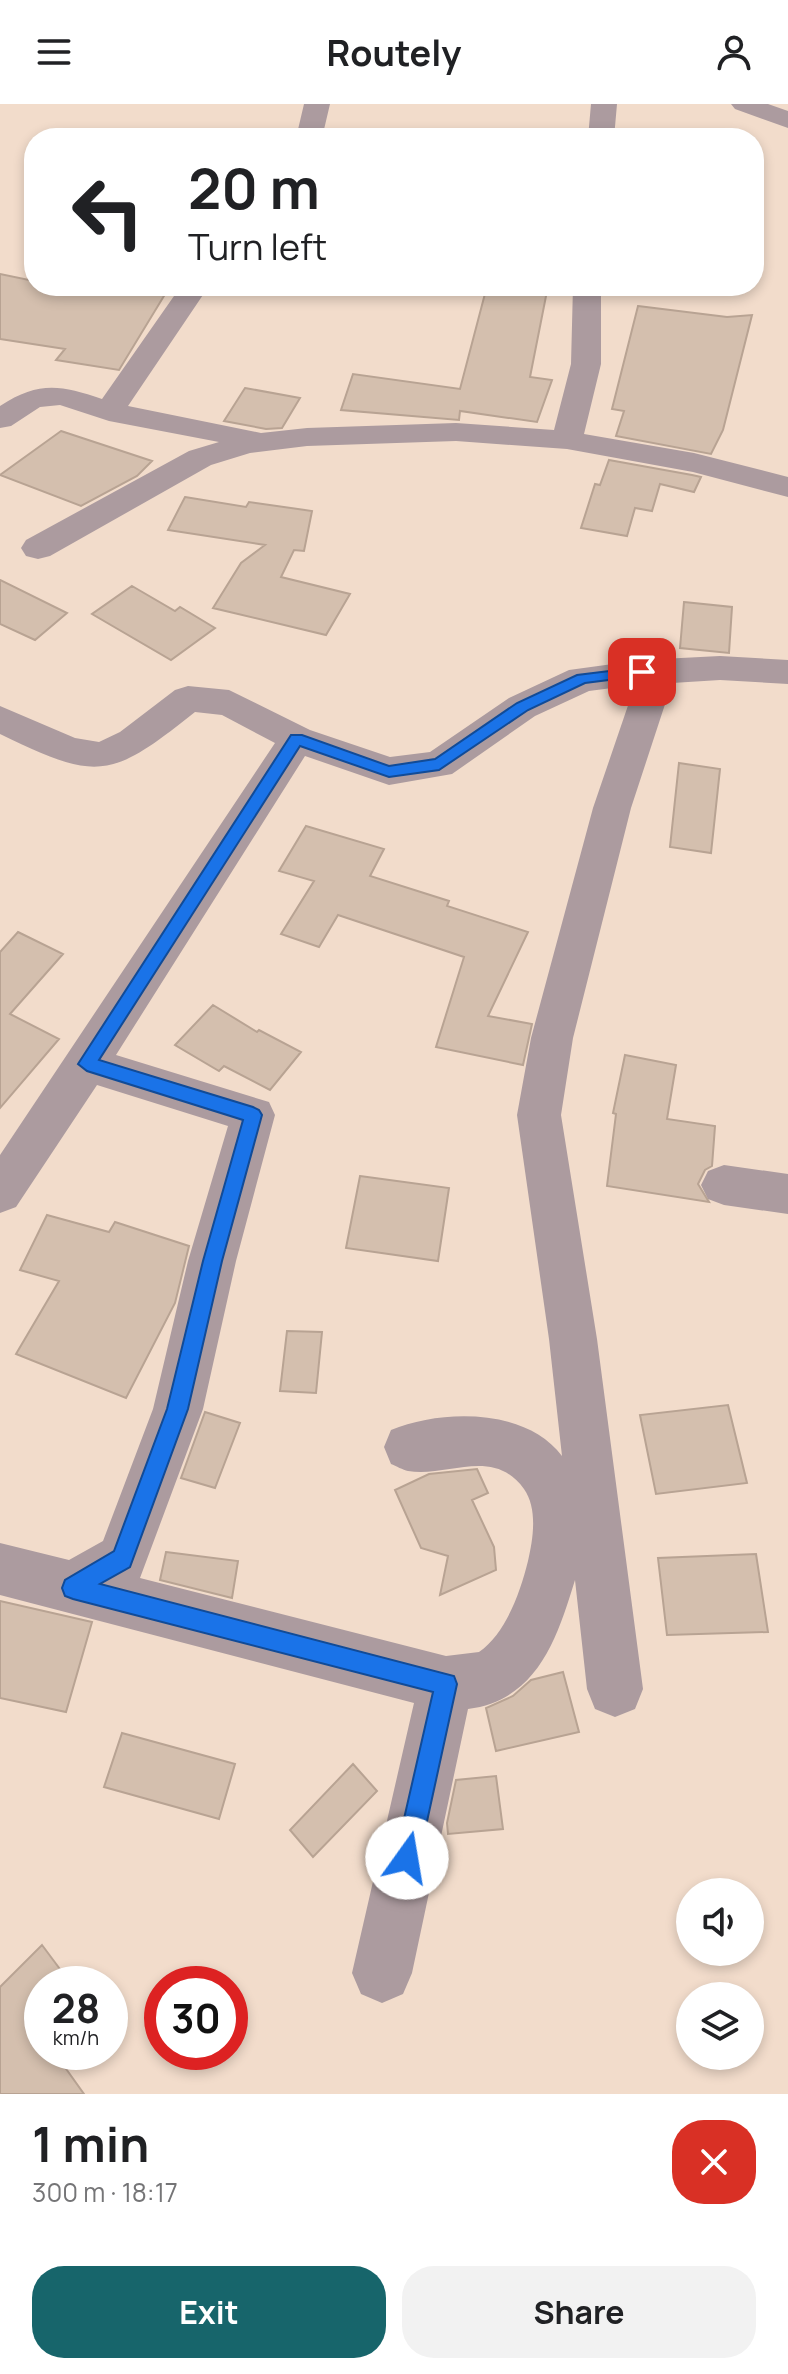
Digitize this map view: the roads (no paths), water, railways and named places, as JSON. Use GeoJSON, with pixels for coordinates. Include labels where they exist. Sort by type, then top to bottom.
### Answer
{"type":"FeatureCollection","features":[{"type":"Feature","properties":{"kind":"street"},"geometry":{"type":"LineString","coordinates":[[311,128],[317,104]]}},
{"type":"Feature","properties":{"kind":"street"},"geometry":{"type":"LineString","coordinates":[[602,128],[604,104]]}},
{"type":"Feature","properties":{"kind":"street"},"geometry":{"type":"LineString","coordinates":[[744,104],[788,120]]}},
{"type":"Feature","properties":{"kind":"street"},"geometry":{"type":"LineString","coordinates":[[109,412],[188,296]]}},
{"type":"Feature","properties":{"kind":"street"},"geometry":{"type":"LineString","coordinates":[[567,440],[586,364],[587,296]]}},
{"type":"Feature","properties":{"kind":"street"},"geometry":{"type":"LineString","coordinates":[[0,419],[33,398],[62,396],[109,412],[268,442]]}},
{"type":"Feature","properties":{"kind":"street"},"geometry":{"type":"LineString","coordinates":[[38,548],[200,458],[247,444],[307,437],[456,432],[567,440],[694,463],[788,487]]}},
{"type":"Feature","properties":{"kind":"street"},"geometry":{"type":"LineString","coordinates":[[0,719],[59,745],[100,755],[123,747],[188,699],[229,703],[297,739],[389,771],[439,764],[522,707],[582,679],[720,668],[788,672]]}},
{"type":"Feature","properties":{"kind":"street"},"geometry":{"type":"LineString","coordinates":[[615,1689],[573,1339],[539,1115],[552,1038],[612,808],[658,671]]}},
{"type":"Feature","properties":{"kind":"street"},"geometry":{"type":"LineString","coordinates":[[0,1193],[297,739]]}},
{"type":"Feature","properties":{"kind":"street"},"geometry":{"type":"LineString","coordinates":[[73,1588],[122,1559],[178,1409],[212,1261],[253,1115],[87,1064]]}},
{"type":"Feature","properties":{"kind":"street"},"geometry":{"type":"LineString","coordinates":[[724,1185],[788,1194]]}},
{"type":"Feature","properties":{"kind":"street"},"geometry":{"type":"LineString","coordinates":[[0,1569],[446,1684],[494,1675],[518,1650],[550,1584],[560,1531],[554,1489],[537,1464],[516,1449],[465,1442],[409,1447]]}},
{"type":"Feature","properties":{"kind":"street"},"geometry":{"type":"LineString","coordinates":[[382,1973],[446,1684]]}}]}
